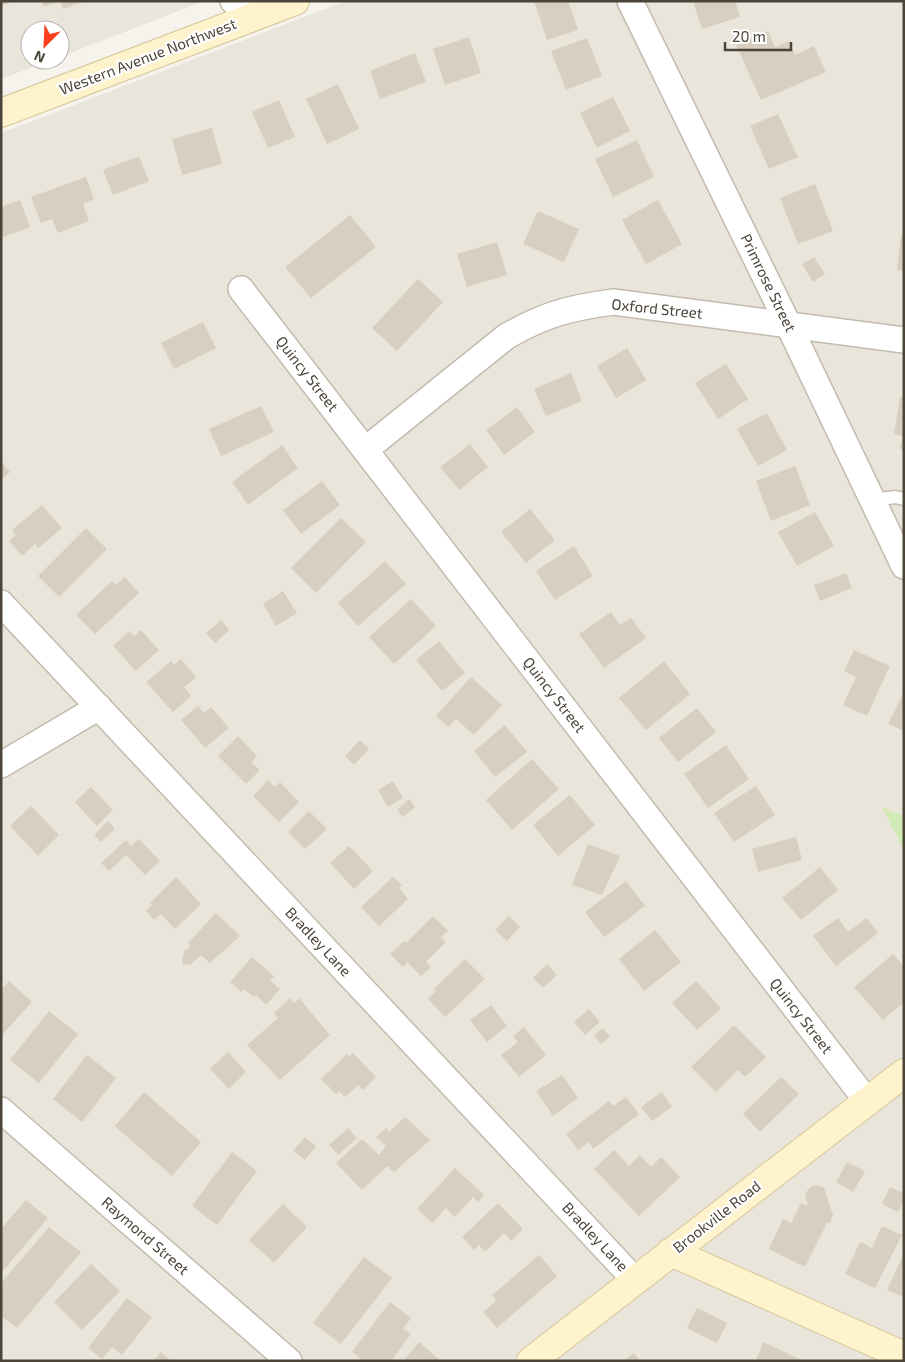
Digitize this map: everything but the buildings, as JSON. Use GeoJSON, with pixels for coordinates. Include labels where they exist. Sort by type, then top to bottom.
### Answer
{"type":"FeatureCollection","features":[{"type":"Feature","properties":{"kind":"street","name":"Western Avenue Northwest"},"geometry":{"type":"LineString","coordinates":[[1,113],[241,10],[295,1]]}},
{"type":"Feature","properties":{"kind":"street","name":"Primrose Street"},"geometry":{"type":"LineString","coordinates":[[630,1],[904,566]]}},
{"type":"Feature","properties":{"kind":"street","name":"Quincy Street"},"geometry":{"type":"LineString","coordinates":[[242,289],[867,1101]]}},
{"type":"Feature","properties":{"kind":"street","name":"Oxford Street"},"geometry":{"type":"LineString","coordinates":[[365,450],[508,336],[534,321],[559,311],[582,306],[613,302],[904,340]]}},
{"type":"Feature","properties":{"kind":"street","name":"Bradley Lane"},"geometry":{"type":"LineString","coordinates":[[1,604],[635,1280]]}},
{"type":"Feature","properties":{"kind":"street"},"geometry":{"type":"LineString","coordinates":[[1,765],[99,707]]}},
{"type":"Feature","properties":{"kind":"street","name":"Brookville Road"},"geometry":{"type":"LineString","coordinates":[[531,1361],[904,1073]]}},
{"type":"Feature","properties":{"kind":"street","name":"Raymond Street"},"geometry":{"type":"LineString","coordinates":[[1,1110],[289,1361]]}},
{"type":"Feature","properties":{"kind":"street"},"geometry":{"type":"LineString","coordinates":[[672,1252],[904,1356]]}},
{"type":"Feature","properties":{"kind":"lane"},"geometry":{"type":"LineString","coordinates":[[872,500],[895,497],[904,499]]}},
{"type":"Feature","properties":{"kind":"shaded area"},"geometry":{"type":"Polygon","coordinates":[[[1,1],[204,1],[70,53],[70,20],[20,20],[20,70],[25,70],[1,79],[1,1]]]}},
{"type":"Feature","properties":{"kind":"shaded area"},"geometry":{"type":"Polygon","coordinates":[[[346,1],[904,1],[904,1361],[1,1361],[1,133],[346,1]]]}},
{"type":"Feature","properties":{"kind":"green space"},"geometry":{"type":"Polygon","coordinates":[[[882,807],[904,816],[904,850],[882,807]]]}}]}
